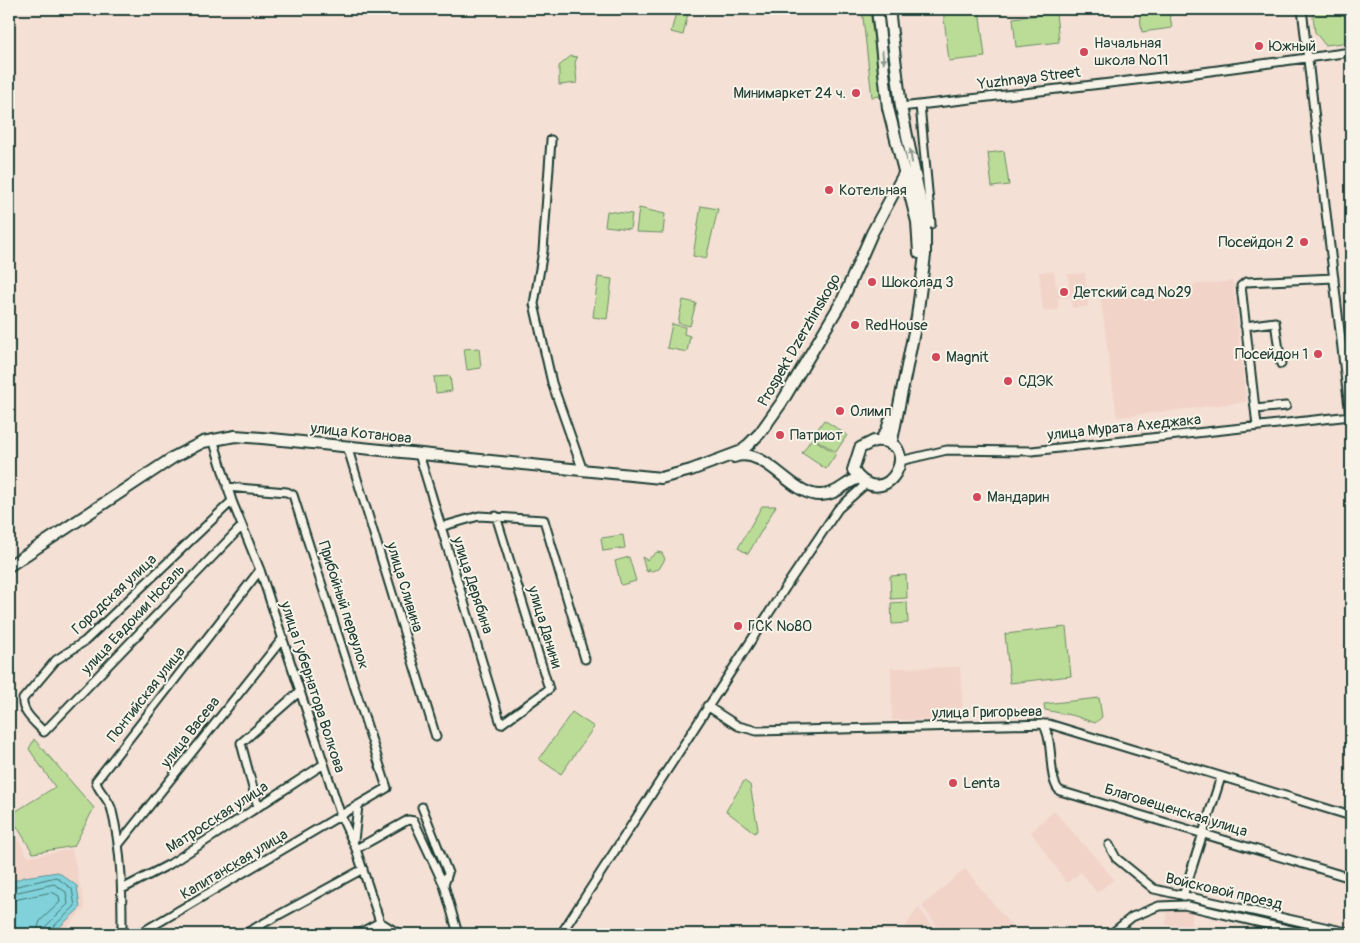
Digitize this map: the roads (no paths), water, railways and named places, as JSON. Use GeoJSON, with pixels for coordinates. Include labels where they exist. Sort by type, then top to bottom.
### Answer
{"type":"FeatureCollection","features":[{"type":"Feature","properties":{"kind":"street"},"geometry":{"type":"LineString","coordinates":[[877,9],[888,108],[904,180],[917,222],[920,257],[891,416],[887,430],[880,441]]}},
{"type":"Feature","properties":{"kind":"street"},"geometry":{"type":"LineString","coordinates":[[889,9],[901,107],[925,222],[925,255],[917,317],[891,445]]}},
{"type":"Feature","properties":{"kind":"street"},"geometry":{"type":"LineString","coordinates":[[1302,9],[1351,416]]}},
{"type":"Feature","properties":{"kind":"street","name":"Yuzhnaya Street"},"geometry":{"type":"LineString","coordinates":[[901,107],[1351,52]]}},
{"type":"Feature","properties":{"kind":"street"},"geometry":{"type":"LineString","coordinates":[[920,105],[931,224]]}},
{"type":"Feature","properties":{"kind":"street"},"geometry":{"type":"LineString","coordinates":[[888,108],[901,107]]}},
{"type":"Feature","properties":{"kind":"street"},"geometry":{"type":"LineString","coordinates":[[551,140],[543,250],[534,304],[552,383],[583,471]]}},
{"type":"Feature","properties":{"kind":"street","name":"Prospekt Dzerzhinskogo"},"geometry":{"type":"LineString","coordinates":[[749,448],[782,402],[842,301],[872,233],[904,180]]}},
{"type":"Feature","properties":{"kind":"street"},"geometry":{"type":"LineString","coordinates":[[1258,426],[1241,289],[1243,284],[1334,278]]}},
{"type":"Feature","properties":{"kind":"street"},"geometry":{"type":"LineString","coordinates":[[1245,326],[1275,322],[1281,364]]}},
{"type":"Feature","properties":{"kind":"street"},"geometry":{"type":"LineString","coordinates":[[1255,409],[1286,406]]}},
{"type":"Feature","properties":{"kind":"street","name":"улица Мурата Ахеджака"},"geometry":{"type":"LineString","coordinates":[[900,461],[947,450],[1032,451],[1351,416]]}},
{"type":"Feature","properties":{"kind":"street","name":"улица Котанова"},"geometry":{"type":"LineString","coordinates":[[9,566],[174,457],[212,439],[244,437],[661,478],[691,470],[749,448]]}},
{"type":"Feature","properties":{"kind":"street","name":"улица Губернатора Волкова"},"geometry":{"type":"LineString","coordinates":[[212,439],[232,501],[260,570],[324,764],[342,816],[355,846],[380,922]]}},
{"type":"Feature","properties":{"kind":"street"},"geometry":{"type":"LineString","coordinates":[[561,934],[788,582],[844,503],[860,477],[860,448],[864,444],[880,441],[891,445],[899,455],[900,461],[898,471],[892,480],[877,485],[860,477],[836,489],[814,490],[805,487],[749,448]]}},
{"type":"Feature","properties":{"kind":"street","name":"улица Сливина"},"geometry":{"type":"LineString","coordinates":[[347,446],[436,737]]}},
{"type":"Feature","properties":{"kind":"street","name":"улица Дерябина"},"geometry":{"type":"LineString","coordinates":[[419,454],[501,724]]}},
{"type":"Feature","properties":{"kind":"street"},"geometry":{"type":"LineString","coordinates":[[691,470],[708,467],[743,454],[765,464],[807,493],[820,496],[837,492],[860,477]]}},
{"type":"Feature","properties":{"kind":"street","name":"Прибойный переулок"},"geometry":{"type":"LineString","coordinates":[[227,487],[287,492],[293,495],[387,788]]}},
{"type":"Feature","properties":{"kind":"street"},"geometry":{"type":"LineString","coordinates":[[837,492],[841,494],[844,503]]}},
{"type":"Feature","properties":{"kind":"street","name":"Городская улица"},"geometry":{"type":"LineString","coordinates":[[44,732],[22,705],[29,693],[56,660],[85,640],[232,501]]}},
{"type":"Feature","properties":{"kind":"street"},"geometry":{"type":"LineString","coordinates":[[440,527],[479,516],[544,520],[584,659]]}},
{"type":"Feature","properties":{"kind":"street","name":"улица Данини"},"geometry":{"type":"LineString","coordinates":[[496,516],[549,689],[501,724]]}},
{"type":"Feature","properties":{"kind":"street","name":"улица Евдокии Носаль"},"geometry":{"type":"LineString","coordinates":[[44,732],[242,526]]}},
{"type":"Feature","properties":{"kind":"street","name":"Понтийская улица"},"geometry":{"type":"LineString","coordinates":[[119,844],[110,802],[96,784],[98,778],[260,570]]}},
{"type":"Feature","properties":{"kind":"street","name":"улица Васева"},"geometry":{"type":"LineString","coordinates":[[119,844],[283,638]]}},
{"type":"Feature","properties":{"kind":"street"},"geometry":{"type":"LineString","coordinates":[[258,806],[241,743],[300,691]]}},
{"type":"Feature","properties":{"kind":"street","name":"улица Григорьева"},"geometry":{"type":"LineString","coordinates":[[707,706],[738,726],[757,731],[1049,724],[1351,816]]}},
{"type":"Feature","properties":{"kind":"street","name":"Благовещенская улица"},"geometry":{"type":"LineString","coordinates":[[1043,724],[1049,733],[1054,782],[1060,791],[1351,878]]}},
{"type":"Feature","properties":{"kind":"street","name":"Матросская улица"},"geometry":{"type":"LineString","coordinates":[[122,889],[160,869],[324,764]]}},
{"type":"Feature","properties":{"kind":"street"},"geometry":{"type":"LineString","coordinates":[[1183,896],[1221,777]]}},
{"type":"Feature","properties":{"kind":"street","name":"Капитанская улица"},"geometry":{"type":"LineString","coordinates":[[140,934],[387,788]]}},
{"type":"Feature","properties":{"kind":"street"},"geometry":{"type":"LineString","coordinates":[[355,846],[358,806]]}},
{"type":"Feature","properties":{"kind":"street"},"geometry":{"type":"LineString","coordinates":[[422,807],[448,873],[444,885]]}},
{"type":"Feature","properties":{"kind":"street"},"geometry":{"type":"LineString","coordinates":[[355,846],[408,820],[414,821],[444,885],[458,934]]}},
{"type":"Feature","properties":{"kind":"street"},"geometry":{"type":"LineString","coordinates":[[119,844],[122,934]]}},
{"type":"Feature","properties":{"kind":"street","name":"Войсковой проезд"},"geometry":{"type":"LineString","coordinates":[[1109,845],[1116,858],[1149,885],[1162,892],[1351,933]]}},
{"type":"Feature","properties":{"kind":"street"},"geometry":{"type":"LineString","coordinates":[[244,934],[363,870]]}},
{"type":"Feature","properties":{"kind":"street"},"geometry":{"type":"LineString","coordinates":[[1111,934],[1132,916],[1159,906],[1184,905],[1308,934]]}},
{"type":"Feature","properties":{"kind":"street"},"geometry":{"type":"LineString","coordinates":[[358,934],[380,922],[399,934]]}},
{"type":"Feature","properties":{"kind":"water"},"geometry":{"type":"Polygon","coordinates":[[[58,872],[77,886],[80,908],[52,934],[15,934],[10,932],[9,883],[24,877],[58,872]]]}},
{"type":"Feature","properties":{"kind":"place","name":"Южный"},"geometry":{"type":"Point","coordinates":[1259,46]}},
{"type":"Feature","properties":{"kind":"place","name":"Начальная школа №11"},"geometry":{"type":"Point","coordinates":[1084,52]}},
{"type":"Feature","properties":{"kind":"place","name":"Минимаркет 24 ч."},"geometry":{"type":"Point","coordinates":[856,93]}},
{"type":"Feature","properties":{"kind":"place","name":"Котельная"},"geometry":{"type":"Point","coordinates":[829,190]}},
{"type":"Feature","properties":{"kind":"place","name":"Посейдон 2"},"geometry":{"type":"Point","coordinates":[1304,242]}},
{"type":"Feature","properties":{"kind":"place","name":"Шоколад 3"},"geometry":{"type":"Point","coordinates":[872,282]}},
{"type":"Feature","properties":{"kind":"place","name":"Детский сад №29"},"geometry":{"type":"Point","coordinates":[1064,292]}},
{"type":"Feature","properties":{"kind":"place","name":"RedHouse"},"geometry":{"type":"Point","coordinates":[855,325]}},
{"type":"Feature","properties":{"kind":"place","name":"Посейдон 1"},"geometry":{"type":"Point","coordinates":[1318,354]}},
{"type":"Feature","properties":{"kind":"place","name":"Magnit"},"geometry":{"type":"Point","coordinates":[936,357]}},
{"type":"Feature","properties":{"kind":"place","name":"СДЭК"},"geometry":{"type":"Point","coordinates":[1008,381]}},
{"type":"Feature","properties":{"kind":"place","name":"Олимп"},"geometry":{"type":"Point","coordinates":[840,411]}},
{"type":"Feature","properties":{"kind":"place","name":"Патриот"},"geometry":{"type":"Point","coordinates":[780,435]}},
{"type":"Feature","properties":{"kind":"place","name":"Мандарин"},"geometry":{"type":"Point","coordinates":[977,497]}},
{"type":"Feature","properties":{"kind":"place","name":"ГСК №80"},"geometry":{"type":"Point","coordinates":[738,626]}},
{"type":"Feature","properties":{"kind":"place","name":"Lenta"},"geometry":{"type":"Point","coordinates":[953,783]}}]}
